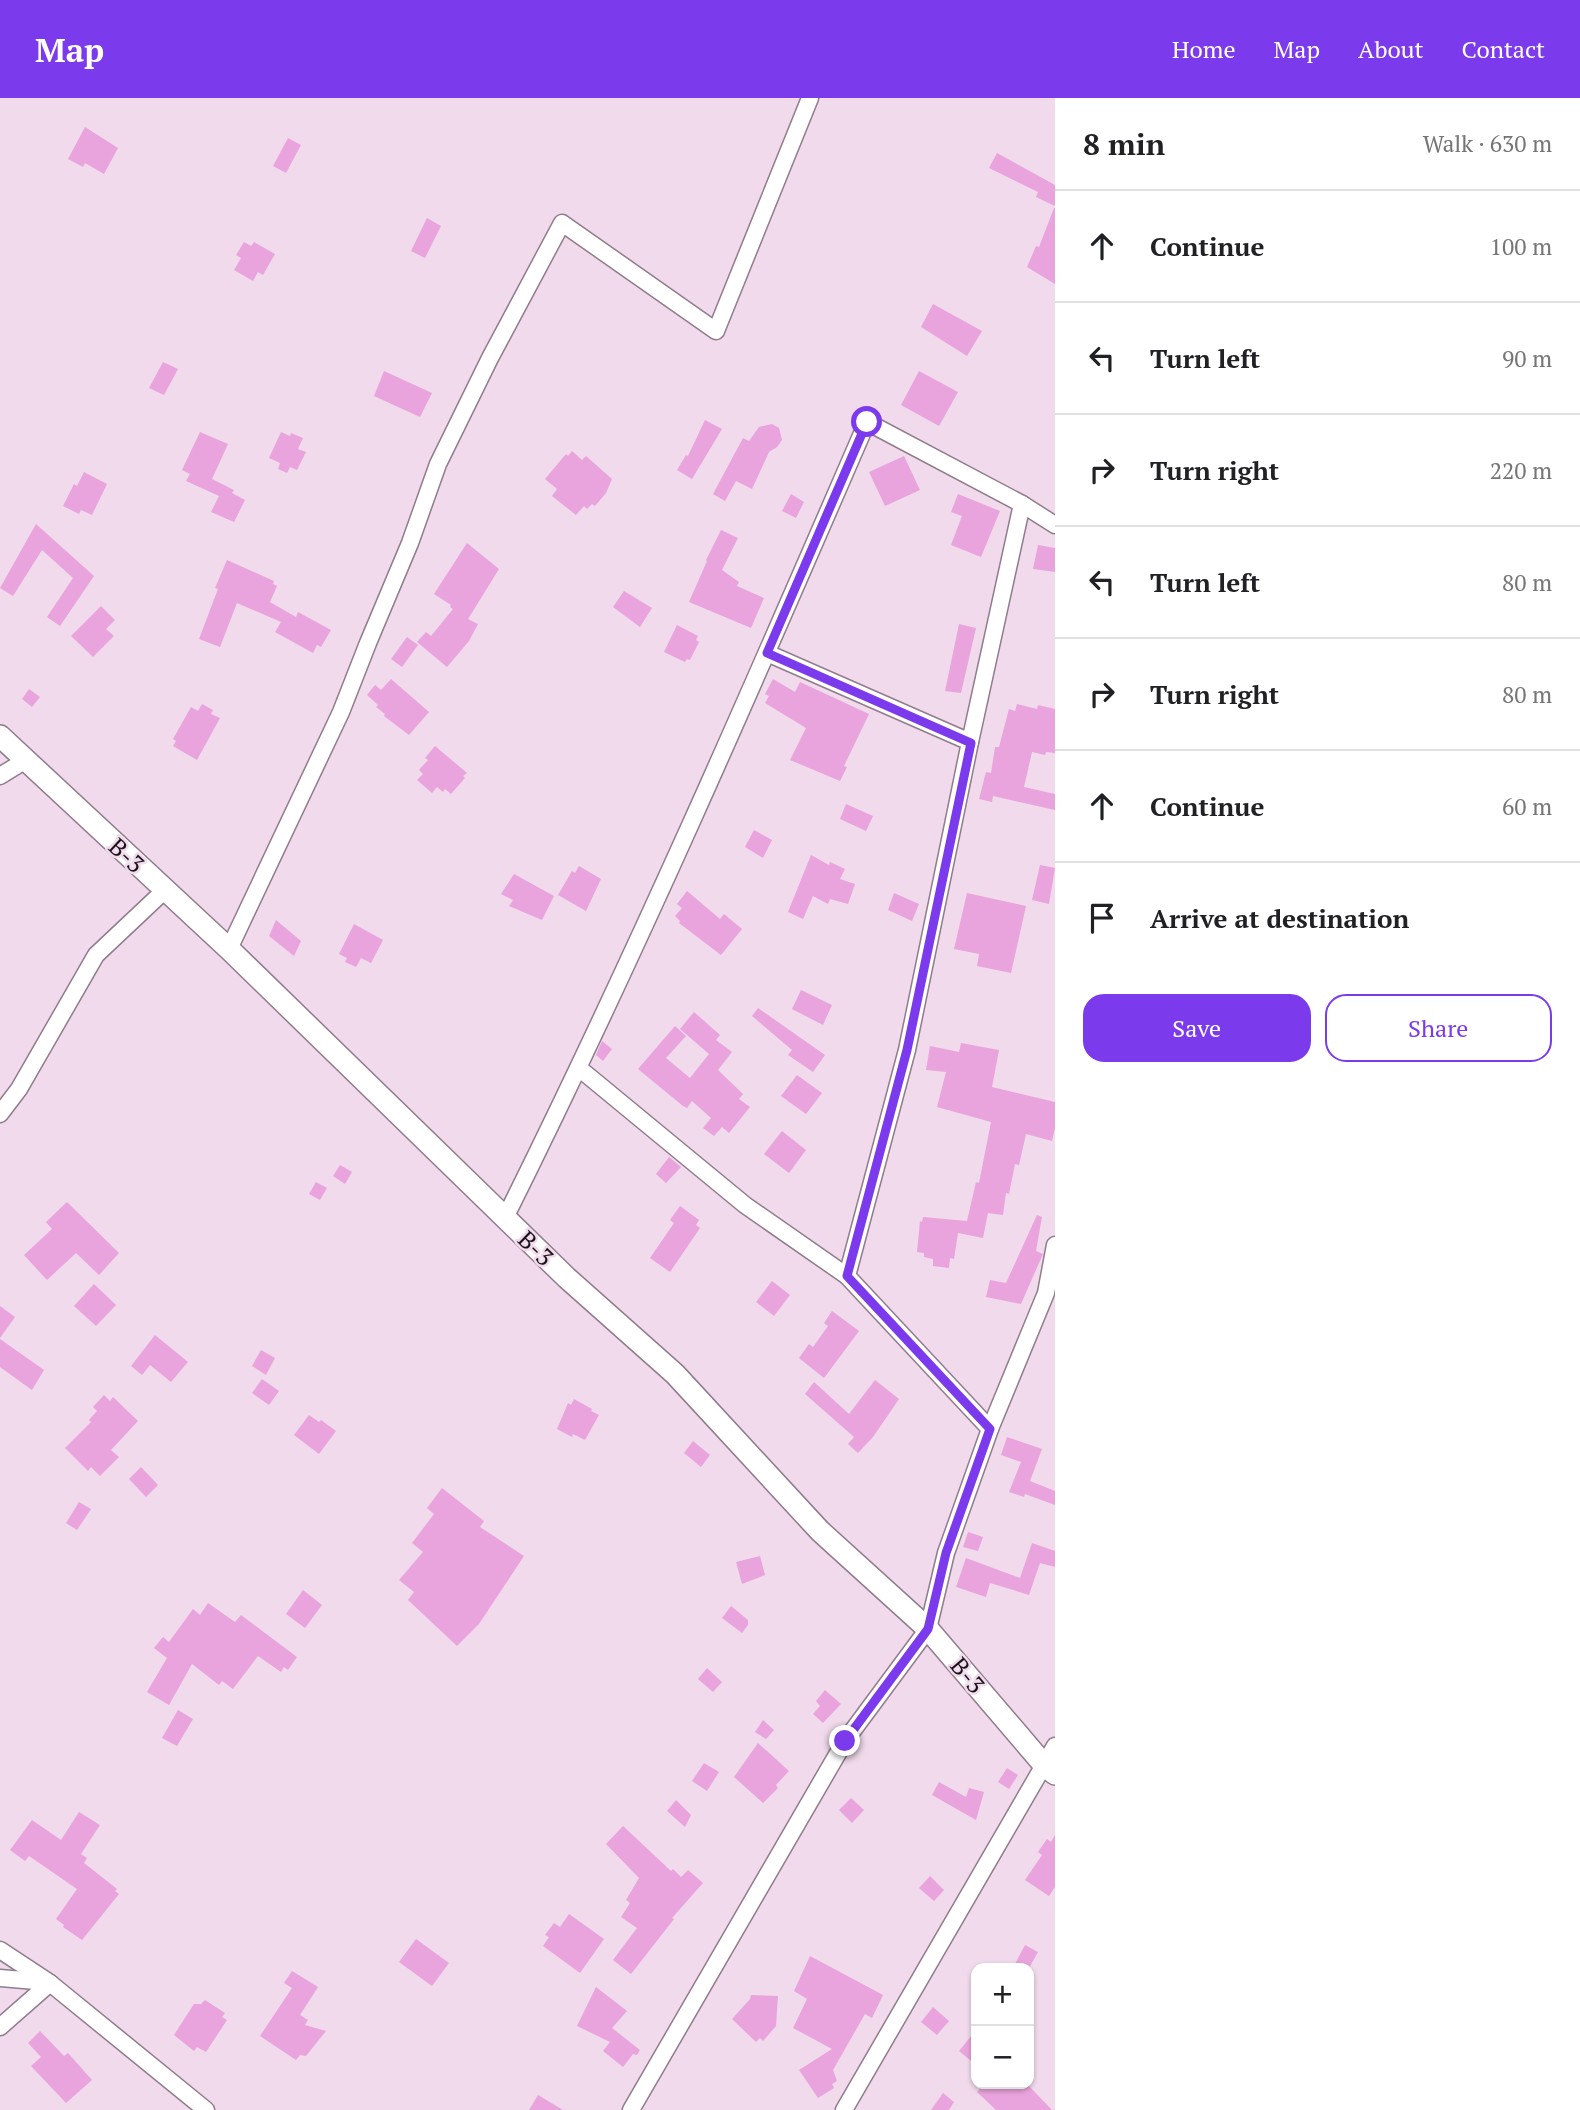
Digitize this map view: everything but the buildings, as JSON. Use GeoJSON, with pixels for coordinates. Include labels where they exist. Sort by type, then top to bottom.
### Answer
{"type":"FeatureCollection","features":[{"type":"Feature","properties":{"kind":"main road","name":"B-3"},"geometry":{"type":"LineString","coordinates":[[0,736],[229,949],[567,1278],[675,1374],[820,1531],[928,1629],[1050,1770]]}},
{"type":"Feature","properties":{"kind":"street"},"geometry":{"type":"LineString","coordinates":[[229,949],[341,712],[439,464],[490,358],[562,223],[716,331],[810,98]]}},
{"type":"Feature","properties":{"kind":"street"},"geometry":{"type":"LineString","coordinates":[[505,1218],[580,1069],[767,653],[867,422],[1022,504],[1055,525]]}},
{"type":"Feature","properties":{"kind":"street"},"geometry":{"type":"LineString","coordinates":[[847,1276],[907,1050],[1022,504]]}},
{"type":"Feature","properties":{"kind":"street"},"geometry":{"type":"LineString","coordinates":[[767,653],[971,743]]}},
{"type":"Feature","properties":{"kind":"street"},"geometry":{"type":"LineString","coordinates":[[0,776],[26,760]]}},
{"type":"Feature","properties":{"kind":"street"},"geometry":{"type":"LineString","coordinates":[[0,1114],[19,1089],[96,955],[165,890]]}},
{"type":"Feature","properties":{"kind":"street"},"geometry":{"type":"LineString","coordinates":[[580,1069],[745,1206],[847,1276],[990,1429]]}},
{"type":"Feature","properties":{"kind":"street"},"geometry":{"type":"LineString","coordinates":[[631,2110],[845,1741],[928,1629],[946,1553],[990,1429],[1046,1293],[1055,1245]]}},
{"type":"Feature","properties":{"kind":"street"},"geometry":{"type":"LineString","coordinates":[[844,2110],[1050,1770],[1055,1746]]}},
{"type":"Feature","properties":{"kind":"street"},"geometry":{"type":"LineString","coordinates":[[0,1950],[50,1983],[205,2110]]}},
{"type":"Feature","properties":{"kind":"street"},"geometry":{"type":"LineString","coordinates":[[0,1978],[50,1983]]}},
{"type":"Feature","properties":{"kind":"street"},"geometry":{"type":"LineString","coordinates":[[0,2027],[50,1983]]}},
{"type":"Feature","properties":{"kind":"route"},"geometry":{"type":"LineString","coordinates":[[845,1741],[928,1629],[946,1553],[990,1429],[847,1276],[907,1050],[971,743],[767,653],[867,422]]}}]}
